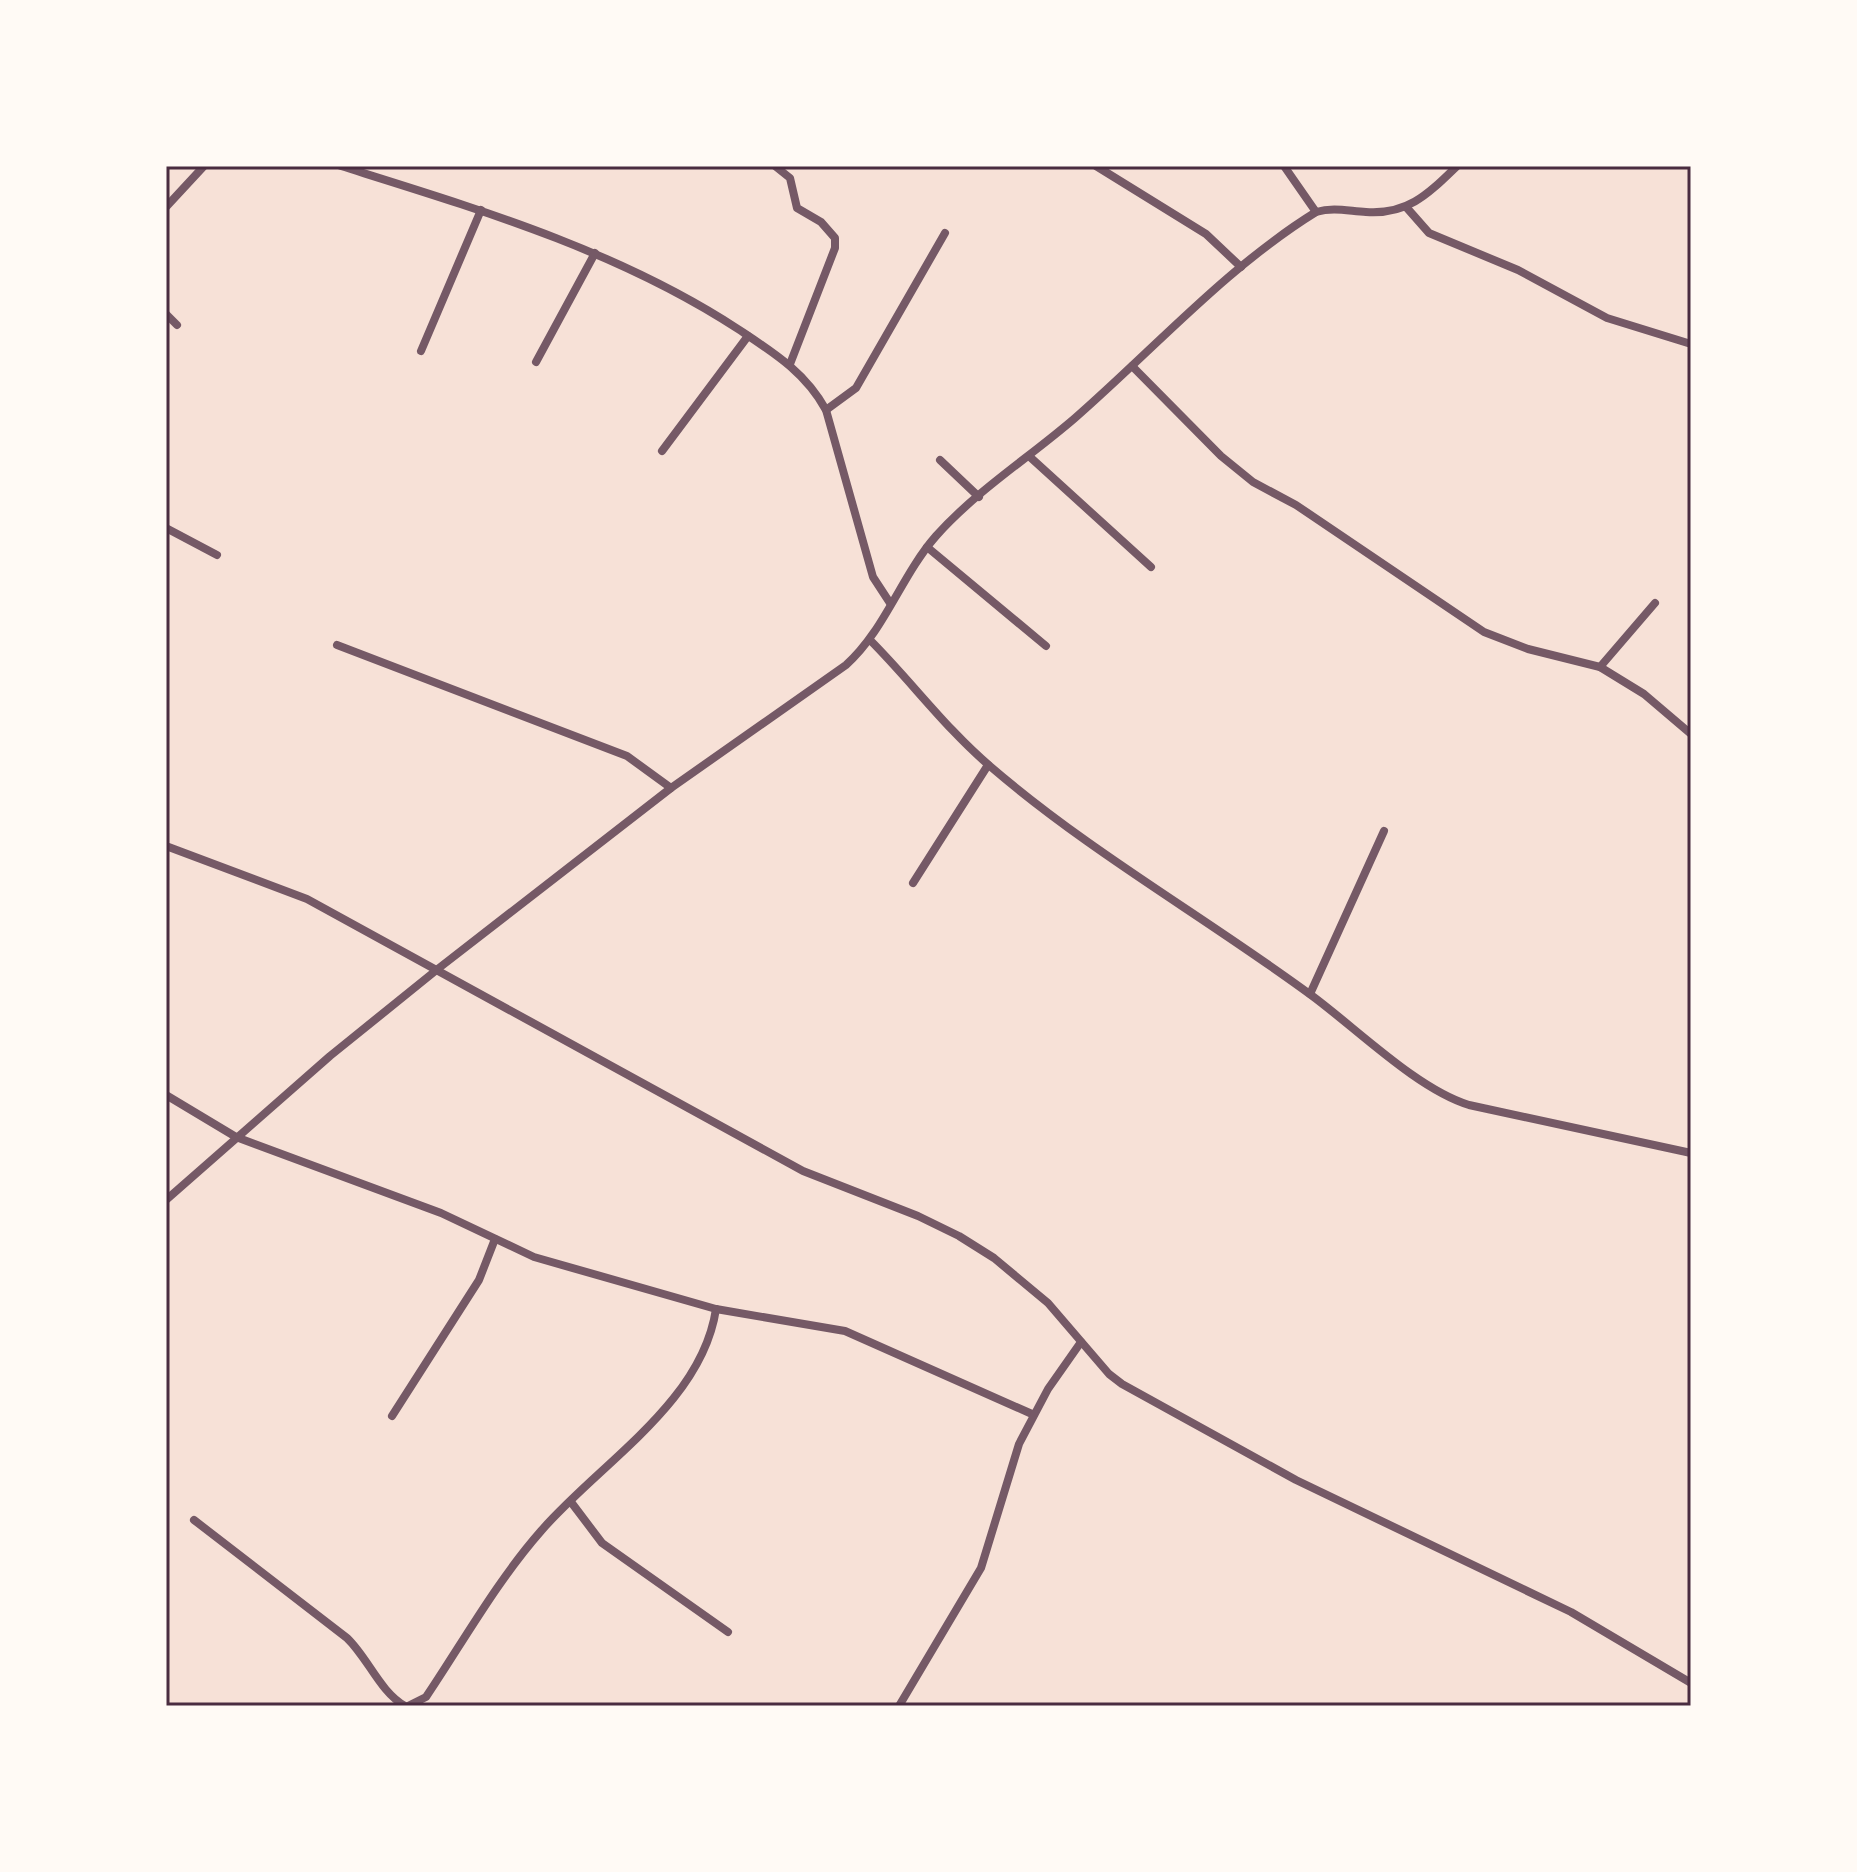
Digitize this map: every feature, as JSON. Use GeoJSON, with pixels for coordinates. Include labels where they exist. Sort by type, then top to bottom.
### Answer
{"type":"FeatureCollection","features":[{"type":"Feature","properties":{"kind":"street"},"geometry":{"type":"LineString","coordinates":[[166,207],[204,166]]}},
{"type":"Feature","properties":{"kind":"street"},"geometry":{"type":"LineString","coordinates":[[341,166],[481,210],[595,253],[657,281],[790,364],[815,390],[826,410],[873,577],[890,603]]}},
{"type":"Feature","properties":{"kind":"street"},"geometry":{"type":"LineString","coordinates":[[775,166],[790,178],[797,208],[821,222],[835,238],[835,248],[790,364]]}},
{"type":"Feature","properties":{"kind":"street"},"geometry":{"type":"LineString","coordinates":[[1096,166],[1206,234],[1241,267]]}},
{"type":"Feature","properties":{"kind":"street"},"geometry":{"type":"LineString","coordinates":[[1284,166],[1316,212]]}},
{"type":"Feature","properties":{"kind":"street"},"geometry":{"type":"LineString","coordinates":[[166,1200],[236,1137],[439,968],[671,788],[846,665],[870,640],[927,547],[979,497],[1030,457],[1241,267],[1316,212],[1338,209],[1384,213],[1407,208],[1422,200],[1457,166]]}},
{"type":"Feature","properties":{"kind":"street"},"geometry":{"type":"LineString","coordinates":[[1407,208],[1429,233],[1518,270],[1607,318],[1691,344]]}},
{"type":"Feature","properties":{"kind":"street"},"geometry":{"type":"LineString","coordinates":[[421,351],[481,210]]}},
{"type":"Feature","properties":{"kind":"street"},"geometry":{"type":"LineString","coordinates":[[826,410],[856,388],[945,233]]}},
{"type":"Feature","properties":{"kind":"street"},"geometry":{"type":"LineString","coordinates":[[536,362],[595,253]]}},
{"type":"Feature","properties":{"kind":"street"},"geometry":{"type":"LineString","coordinates":[[166,314],[177,325]]}},
{"type":"Feature","properties":{"kind":"street"},"geometry":{"type":"LineString","coordinates":[[662,451],[748,336]]}},
{"type":"Feature","properties":{"kind":"street"},"geometry":{"type":"LineString","coordinates":[[1132,366],[1238,471],[1296,505],[1484,632],[1528,649],[1600,667],[1644,694],[1691,734]]}},
{"type":"Feature","properties":{"kind":"street"},"geometry":{"type":"LineString","coordinates":[[1030,457],[1151,567]]}},
{"type":"Feature","properties":{"kind":"street"},"geometry":{"type":"LineString","coordinates":[[940,460],[979,497]]}},
{"type":"Feature","properties":{"kind":"street"},"geometry":{"type":"LineString","coordinates":[[166,528],[217,555]]}},
{"type":"Feature","properties":{"kind":"street"},"geometry":{"type":"LineString","coordinates":[[927,547],[1046,646]]}},
{"type":"Feature","properties":{"kind":"street"},"geometry":{"type":"LineString","coordinates":[[1600,667],[1655,603]]}},
{"type":"Feature","properties":{"kind":"street"},"geometry":{"type":"LineString","coordinates":[[870,640],[988,765],[1045,812],[1310,994],[1451,1099],[1691,1153]]}},
{"type":"Feature","properties":{"kind":"street"},"geometry":{"type":"LineString","coordinates":[[337,645],[627,756],[671,788]]}},
{"type":"Feature","properties":{"kind":"street"},"geometry":{"type":"LineString","coordinates":[[913,883],[988,765]]}},
{"type":"Feature","properties":{"kind":"street"},"geometry":{"type":"LineString","coordinates":[[1310,994],[1384,831]]}},
{"type":"Feature","properties":{"kind":"street"},"geometry":{"type":"LineString","coordinates":[[166,846],[307,899],[439,968],[624,1075],[803,1171],[918,1216],[959,1236],[1029,1286],[1122,1384],[1245,1454],[1531,1591],[1691,1683]]}},
{"type":"Feature","properties":{"kind":"street"},"geometry":{"type":"LineString","coordinates":[[166,1095],[236,1137],[441,1213],[563,1267],[716,1309],[845,1331],[1032,1414]]}},
{"type":"Feature","properties":{"kind":"street"},"geometry":{"type":"LineString","coordinates":[[392,1416],[479,1280],[495,1239]]}},
{"type":"Feature","properties":{"kind":"street"},"geometry":{"type":"LineString","coordinates":[[194,1520],[347,1638],[362,1652],[395,1700],[406,1706],[426,1697],[512,1567],[542,1529],[680,1389],[707,1348],[716,1309]]}},
{"type":"Feature","properties":{"kind":"street"},"geometry":{"type":"LineString","coordinates":[[899,1706],[981,1568],[1019,1444],[1032,1414],[1081,1342]]}},
{"type":"Feature","properties":{"kind":"street"},"geometry":{"type":"LineString","coordinates":[[571,1502],[602,1543],[728,1632]]}}]}
